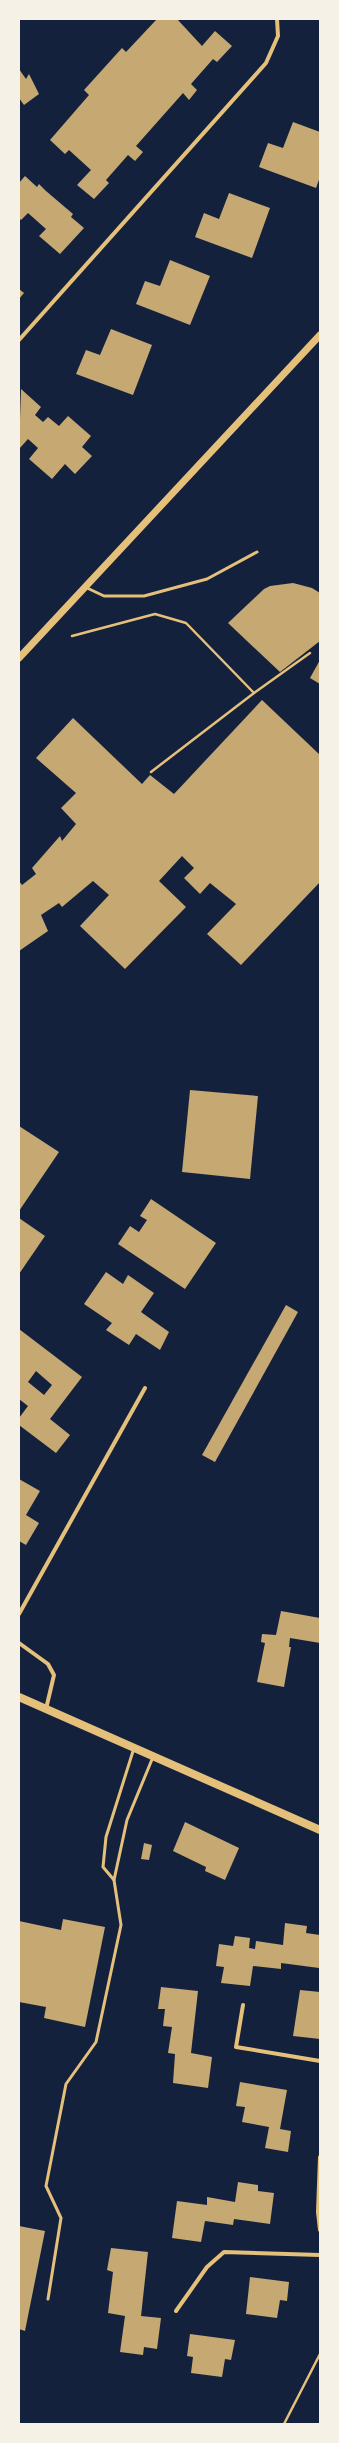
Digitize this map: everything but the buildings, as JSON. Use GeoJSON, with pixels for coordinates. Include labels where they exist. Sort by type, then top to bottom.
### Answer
{"type":"FeatureCollection","features":[{"type":"Feature","properties":{"kind":"main road"},"geometry":{"type":"LineString","coordinates":[[19,1697],[320,1830]]}},
{"type":"Feature","properties":{"kind":"street"},"geometry":{"type":"LineString","coordinates":[[19,340],[266,64],[278,36],[277,19]]}},
{"type":"Feature","properties":{"kind":"street"},"geometry":{"type":"LineString","coordinates":[[19,658],[320,335]]}},
{"type":"Feature","properties":{"kind":"street"},"geometry":{"type":"LineString","coordinates":[[19,1614],[145,1388]]}},
{"type":"Feature","properties":{"kind":"street"},"geometry":{"type":"LineString","coordinates":[[19,1643],[48,1664],[54,1675],[46,1709]]}},
{"type":"Feature","properties":{"kind":"street"},"geometry":{"type":"LineString","coordinates":[[243,2005],[236,2047],[320,2061]]}},
{"type":"Feature","properties":{"kind":"street"},"geometry":{"type":"LineString","coordinates":[[320,2157],[318,2212],[320,2230]]}},
{"type":"Feature","properties":{"kind":"street"},"geometry":{"type":"LineString","coordinates":[[176,2311],[208,2267],[224,2252],[320,2255]]}},
{"type":"Feature","properties":{"kind":"lane"},"geometry":{"type":"LineString","coordinates":[[85,587],[104,596],[144,596],[207,579],[257,552]]}},
{"type":"Feature","properties":{"kind":"lane"},"geometry":{"type":"LineString","coordinates":[[114,1880],[103,1867],[106,1837],[134,1748]]}},
{"type":"Feature","properties":{"kind":"lane"},"geometry":{"type":"LineString","coordinates":[[48,2299],[61,2218],[46,2186],[66,2084],[96,2042],[121,1926],[114,1880],[127,1820],[153,1756]]}},
{"type":"Feature","properties":{"kind":"path"},"geometry":{"type":"LineString","coordinates":[[72,636],[155,614],[186,623],[254,693]]}},
{"type":"Feature","properties":{"kind":"path"},"geometry":{"type":"LineString","coordinates":[[151,772],[254,693],[310,653]]}},
{"type":"Feature","properties":{"kind":"path"},"geometry":{"type":"LineString","coordinates":[[284,2424],[320,2354]]}}]}
